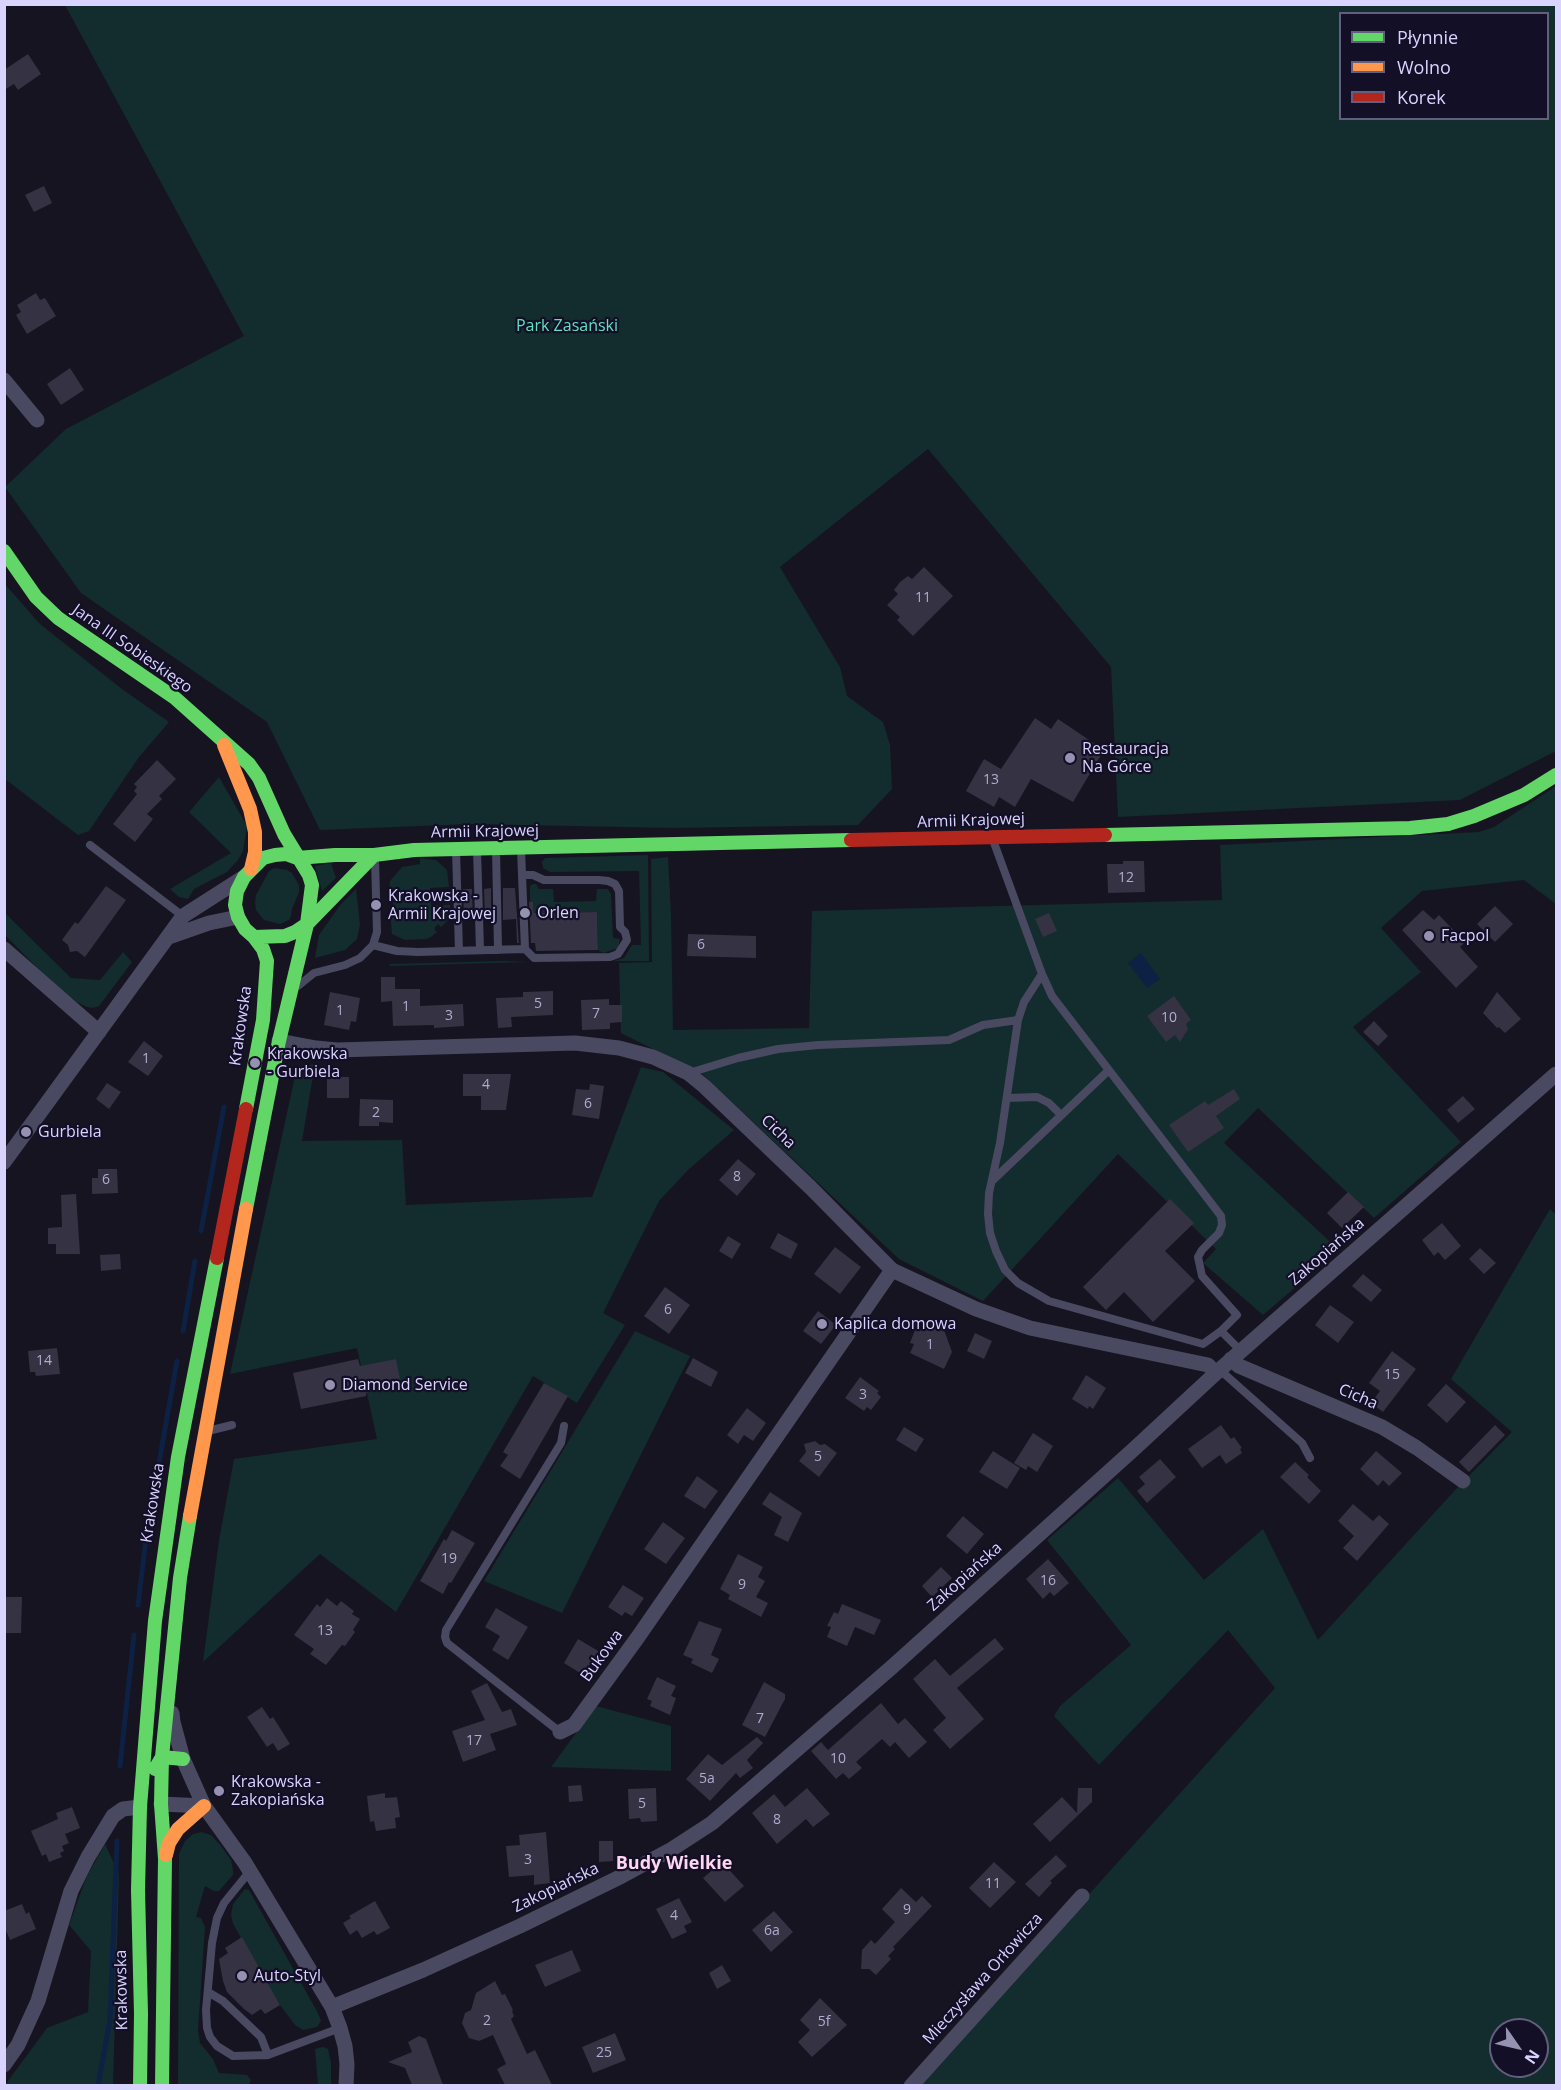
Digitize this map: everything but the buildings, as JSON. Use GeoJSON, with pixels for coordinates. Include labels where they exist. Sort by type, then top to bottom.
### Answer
{"type":"FeatureCollection","features":[{"type":"Feature","properties":{"kind":"main road","name":"Jana III Sobieskiego"},"geometry":{"type":"LineString","coordinates":[[4,551],[36,597],[58,618],[175,698],[249,764],[259,778],[297,858]]}},
{"type":"Feature","properties":{"kind":"main road","name":"Jana III Sobieskiego"},"geometry":{"type":"LineString","coordinates":[[223,742],[253,820],[255,852],[248,873]]}},
{"type":"Feature","properties":{"kind":"main road","name":"Armii Krajowej"},"geometry":{"type":"LineString","coordinates":[[297,858],[477,848],[1410,828],[1448,824],[1503,805],[1557,775]]}},
{"type":"Feature","properties":{"kind":"main road"},"geometry":{"type":"LineString","coordinates":[[162,2085],[165,1859],[161,1804],[162,1757],[180,1578],[205,1431],[279,1041],[307,924],[308,909],[313,895],[309,875],[297,858],[286,854],[263,858],[248,873],[237,891],[235,905],[238,917],[254,937],[285,936],[307,924],[375,855]]}},
{"type":"Feature","properties":{"kind":"main road","name":"Krakowska"},"geometry":{"type":"LineString","coordinates":[[140,2085],[138,1890],[141,1800],[155,1621],[178,1457],[263,1020],[267,961],[264,949],[254,937]]}},
{"type":"Feature","properties":{"kind":"main road"},"geometry":{"type":"LineString","coordinates":[[161,1804],[141,1800],[162,1757]]}},
{"type":"Feature","properties":{"kind":"main road"},"geometry":{"type":"LineString","coordinates":[[162,1757],[183,1758]]}},
{"type":"Feature","properties":{"kind":"main road"},"geometry":{"type":"LineString","coordinates":[[165,1859],[169,1843],[178,1829],[204,1806]]}},
{"type":"Feature","properties":{"kind":"street"},"geometry":{"type":"LineString","coordinates":[[4,380],[37,420]]}},
{"type":"Feature","properties":{"kind":"street"},"geometry":{"type":"LineString","coordinates":[[4,1162],[183,916],[248,873]]}},
{"type":"Feature","properties":{"kind":"street"},"geometry":{"type":"LineString","coordinates":[[169,937],[196,927],[238,917]]}},
{"type":"Feature","properties":{"kind":"street"},"geometry":{"type":"LineString","coordinates":[[4,949],[99,1032]]}},
{"type":"Feature","properties":{"kind":"street","name":"Cicha"},"geometry":{"type":"LineString","coordinates":[[279,1041],[337,1050],[528,1043],[598,1044],[635,1051],[671,1064],[688,1073],[811,1188],[892,1270],[976,1309],[1029,1328],[1208,1365],[1227,1363],[1239,1366],[1382,1427],[1417,1448],[1463,1482]]}},
{"type":"Feature","properties":{"kind":"street","name":"Zakopiańska"},"geometry":{"type":"LineString","coordinates":[[332,2007],[520,1926],[622,1876],[672,1849],[712,1823],[892,1667],[1227,1363],[1557,1074]]}},
{"type":"Feature","properties":{"kind":"street","name":"Bukowa"},"geometry":{"type":"LineString","coordinates":[[560,1732],[574,1725],[632,1647],[892,1270]]}},
{"type":"Feature","properties":{"kind":"street"},"geometry":{"type":"LineString","coordinates":[[170,1689],[172,1722],[183,1758],[204,1806],[250,1871],[332,2007],[340,2028],[347,2064],[346,2085]]}},
{"type":"Feature","properties":{"kind":"street"},"geometry":{"type":"LineString","coordinates":[[4,2065],[18,2045],[38,2001],[71,1891],[88,1857],[113,1816],[141,1800]]}},
{"type":"Feature","properties":{"kind":"street"},"geometry":{"type":"LineString","coordinates":[[161,1804],[204,1806]]}},
{"type":"Feature","properties":{"kind":"street","name":"Mieczysława Orłowicza"},"geometry":{"type":"LineString","coordinates":[[911,2085],[1082,1896]]}},
{"type":"Feature","properties":{"kind":"lane"},"geometry":{"type":"LineString","coordinates":[[992,837],[1052,996],[1221,1216],[1222,1225],[1219,1233],[1198,1257],[1202,1276],[1237,1316],[1203,1344],[1049,1301],[1018,1283],[1005,1270],[996,1251],[990,1233],[988,1214],[1018,1020],[1024,1002],[1042,974]]}},
{"type":"Feature","properties":{"kind":"lane"},"geometry":{"type":"LineString","coordinates":[[90,845],[196,927]]}},
{"type":"Feature","properties":{"kind":"lane"},"geometry":{"type":"LineString","coordinates":[[521,847],[522,875],[525,949],[534,958],[610,957],[618,954],[623,948],[627,940],[620,927],[619,891],[615,884],[599,880],[544,880],[533,875],[522,875]]}},
{"type":"Feature","properties":{"kind":"lane"},"geometry":{"type":"LineString","coordinates":[[477,848],[480,950]]}},
{"type":"Feature","properties":{"kind":"lane"},"geometry":{"type":"LineString","coordinates":[[496,848],[498,950]]}},
{"type":"Feature","properties":{"kind":"lane"},"geometry":{"type":"LineString","coordinates":[[456,849],[459,951]]}},
{"type":"Feature","properties":{"kind":"lane"},"geometry":{"type":"LineString","coordinates":[[289,992],[314,973],[360,958],[373,945],[377,932],[375,855]]}},
{"type":"Feature","properties":{"kind":"lane"},"geometry":{"type":"LineString","coordinates":[[373,945],[397,951],[525,949]]}},
{"type":"Feature","properties":{"kind":"lane"},"geometry":{"type":"LineString","coordinates":[[688,1073],[778,1049],[818,1045],[949,1040],[983,1025],[1018,1020]]}},
{"type":"Feature","properties":{"kind":"lane"},"geometry":{"type":"LineString","coordinates":[[992,1182],[1109,1070]]}},
{"type":"Feature","properties":{"kind":"lane"},"geometry":{"type":"LineString","coordinates":[[1007,1098],[1038,1097],[1049,1103],[1061,1115]]}},
{"type":"Feature","properties":{"kind":"lane"},"geometry":{"type":"LineString","coordinates":[[1221,1331],[1227,1363],[1302,1443],[1310,1458]]}},
{"type":"Feature","properties":{"kind":"lane"},"geometry":{"type":"LineString","coordinates":[[205,1431],[232,1425]]}},
{"type":"Feature","properties":{"kind":"lane","name":"Bukowa"},"geometry":{"type":"LineString","coordinates":[[560,1732],[456,1651],[447,1643],[445,1636],[446,1630],[561,1443],[564,1426]]}},
{"type":"Feature","properties":{"kind":"lane"},"geometry":{"type":"LineString","coordinates":[[250,1871],[224,1903],[217,1918],[208,1992],[207,2028],[217,2046],[232,2056],[267,2055],[340,2028]]}},
{"type":"Feature","properties":{"kind":"lane"},"geometry":{"type":"LineString","coordinates":[[208,1992],[223,2001],[261,2037],[267,2055]]}},
{"type":"Feature","properties":{"kind":"green space","name":"Park Zasański"},"geometry":{"type":"Polygon","coordinates":[[[65,5],[1556,5],[1556,751],[1460,800],[1118,817],[1111,667],[928,449],[780,567],[840,667],[847,696],[883,722],[890,745],[892,789],[858,825],[674,828],[470,824],[320,830],[267,722],[81,593],[5,487],[66,429],[244,336],[65,5]]]}},
{"type":"Feature","properties":{"kind":"green space"},"geometry":{"type":"Polygon","coordinates":[[[4,583],[40,624],[122,689],[169,722],[139,757],[89,831],[78,835],[5,779],[4,583]]]}},
{"type":"Feature","properties":{"kind":"green space"},"geometry":{"type":"Polygon","coordinates":[[[219,777],[247,826],[243,851],[227,872],[194,889],[188,899],[179,897],[170,889],[231,853],[189,812],[219,777]]]}},
{"type":"Feature","properties":{"kind":"green space"},"geometry":{"type":"Polygon","coordinates":[[[1556,786],[1556,904],[1524,880],[1422,891],[1381,928],[1421,972],[1353,1027],[1461,1142],[1374,1218],[1258,1108],[1224,1143],[1339,1250],[1263,1315],[1203,1263],[1216,1249],[1118,1154],[983,1301],[899,1259],[701,1073],[621,1033],[619,963],[652,962],[651,859],[668,857],[673,1030],[809,1028],[812,911],[1222,900],[1220,845],[1479,832],[1494,827],[1556,786]]]}},
{"type":"Feature","properties":{"kind":"green space"},"geometry":{"type":"Polygon","coordinates":[[[648,855],[649,961],[613,961],[624,958],[632,945],[641,945],[639,871],[550,872],[543,868],[542,862],[545,858],[648,855]]]}},
{"type":"Feature","properties":{"kind":"green space"},"geometry":{"type":"Polygon","coordinates":[[[420,858],[436,860],[447,870],[449,887],[430,888],[431,905],[450,905],[450,913],[447,921],[441,927],[438,924],[434,929],[437,932],[431,937],[405,940],[392,934],[390,912],[394,912],[393,897],[389,897],[390,881],[402,867],[420,864],[420,858]]]}},
{"type":"Feature","properties":{"kind":"green space"},"geometry":{"type":"Polygon","coordinates":[[[331,863],[336,878],[322,891],[315,866],[331,863]]]}},
{"type":"Feature","properties":{"kind":"green space"},"geometry":{"type":"Polygon","coordinates":[[[274,868],[292,873],[299,885],[291,916],[289,920],[280,924],[264,920],[256,910],[255,903],[256,895],[269,871],[274,868]]]}},
{"type":"Feature","properties":{"kind":"green space"},"geometry":{"type":"Polygon","coordinates":[[[536,884],[539,889],[553,889],[554,902],[596,901],[597,889],[608,889],[611,894],[613,938],[620,939],[618,948],[603,953],[598,950],[597,912],[534,913],[533,902],[530,902],[530,886],[536,884]]]}},
{"type":"Feature","properties":{"kind":"green space"},"geometry":{"type":"Polygon","coordinates":[[[356,889],[360,924],[357,939],[345,950],[315,958],[319,935],[341,904],[356,889]]]}},
{"type":"Feature","properties":{"kind":"green space"},"geometry":{"type":"Polygon","coordinates":[[[4,912],[71,978],[100,980],[123,952],[132,962],[99,1006],[87,1007],[53,984],[5,935],[4,912]]]}},
{"type":"Feature","properties":{"kind":"green space"},"geometry":{"type":"Polygon","coordinates":[[[528,962],[389,966],[390,964],[528,962]]]}},
{"type":"Feature","properties":{"kind":"green space"},"geometry":{"type":"Polygon","coordinates":[[[315,1064],[302,1141],[402,1140],[406,1205],[592,1197],[641,1067],[663,1072],[734,1130],[688,1170],[659,1201],[603,1313],[625,1325],[577,1403],[533,1376],[396,1612],[320,1554],[203,1662],[219,1540],[234,1459],[377,1439],[357,1348],[230,1374],[297,1067],[315,1064]]]}},
{"type":"Feature","properties":{"kind":"green space"},"geometry":{"type":"Polygon","coordinates":[[[1550,1209],[1556,1215],[1556,2085],[916,2086],[1275,1688],[1228,1630],[1099,1765],[1054,1716],[1060,1706],[1131,1645],[1047,1540],[1118,1478],[1204,1580],[1263,1529],[1318,1640],[1457,1488],[1512,1432],[1451,1379],[1550,1209]]]}},
{"type":"Feature","properties":{"kind":"green space"},"geometry":{"type":"Polygon","coordinates":[[[635,1331],[690,1356],[562,1613],[484,1581],[635,1331]]]}},
{"type":"Feature","properties":{"kind":"green space"},"geometry":{"type":"Polygon","coordinates":[[[596,1706],[671,1726],[671,1771],[551,1767],[596,1706]]]}},
{"type":"Feature","properties":{"kind":"green space"},"geometry":{"type":"Polygon","coordinates":[[[201,1832],[211,1835],[221,1846],[231,1860],[233,1875],[219,1891],[205,1886],[196,1917],[201,1918],[205,1927],[198,2031],[200,2043],[213,2059],[219,2073],[247,2075],[251,2080],[249,2084],[178,2085],[179,1854],[185,1841],[193,1834],[201,1832]]]}},
{"type":"Feature","properties":{"kind":"green space"},"geometry":{"type":"Polygon","coordinates":[[[105,1844],[119,1874],[113,2085],[5,2085],[47,2028],[88,2012],[91,1951],[69,1925],[86,1878],[105,1844]]]}},
{"type":"Feature","properties":{"kind":"green space"},"geometry":{"type":"Polygon","coordinates":[[[245,1889],[249,1890],[318,2013],[321,2021],[317,2027],[303,2030],[295,2025],[280,2005],[233,1924],[231,1915],[233,1904],[245,1889]]]}},
{"type":"Feature","properties":{"kind":"green space"},"geometry":{"type":"Polygon","coordinates":[[[323,2047],[328,2049],[331,2063],[331,2085],[318,2085],[315,2049],[323,2047]]]}},
{"type":"Feature","properties":{"kind":"water"},"geometry":{"type":"Polygon","coordinates":[[[1141,953],[1160,979],[1147,988],[1128,963],[1141,953]]]}},
{"type":"Feature","properties":{"kind":"waterway"},"geometry":{"type":"LineString","coordinates":[[201,1231],[224,1107]]}},
{"type":"Feature","properties":{"kind":"waterway"},"geometry":{"type":"LineString","coordinates":[[183,1331],[195,1261]]}},
{"type":"Feature","properties":{"kind":"waterway"},"geometry":{"type":"LineString","coordinates":[[138,1605],[147,1531],[177,1361]]}},
{"type":"Feature","properties":{"kind":"waterway"},"geometry":{"type":"LineString","coordinates":[[120,1766],[134,1635]]}},
{"type":"Feature","properties":{"kind":"waterway"},"geometry":{"type":"LineString","coordinates":[[98,2086],[110,2020],[117,1841]]}},
{"type":"Feature","properties":{"kind":"traffic: fast"},"geometry":{"type":"LineString","coordinates":[[4,551],[36,597],[58,618],[175,698],[249,764],[259,778],[284,834],[309,875],[312,885],[307,924],[279,1041],[246,1209]]}},
{"type":"Feature","properties":{"kind":"traffic: fast"},"geometry":{"type":"LineString","coordinates":[[1105,835],[1410,828],[1448,824],[1524,795],[1556,775]]}},
{"type":"Feature","properties":{"kind":"traffic: fast"},"geometry":{"type":"LineString","coordinates":[[374,855],[307,924],[295,932],[285,936],[254,937],[245,929],[238,917],[235,905],[237,891],[244,877],[263,858],[275,855],[286,854],[297,858],[374,855],[414,850],[851,840]]}},
{"type":"Feature","properties":{"kind":"traffic: fast"},"geometry":{"type":"LineString","coordinates":[[246,1109],[263,1020],[267,961],[263,949],[254,937]]}},
{"type":"Feature","properties":{"kind":"traffic: fast"},"geometry":{"type":"LineString","coordinates":[[140,2086],[138,1890],[140,1807],[155,1621],[178,1457],[217,1258]]}},
{"type":"Feature","properties":{"kind":"traffic: fast"},"geometry":{"type":"LineString","coordinates":[[162,2086],[165,1859],[161,1804],[162,1757],[180,1578],[190,1516]]}},
{"type":"Feature","properties":{"kind":"traffic: fast"},"geometry":{"type":"LineString","coordinates":[[155,1769],[162,1757],[183,1759]]}},
{"type":"Feature","properties":{"kind":"traffic: slow"},"geometry":{"type":"LineString","coordinates":[[224,745],[250,809],[255,832],[255,852],[251,869]]}},
{"type":"Feature","properties":{"kind":"traffic: slow"},"geometry":{"type":"LineString","coordinates":[[190,1516],[246,1209]]}},
{"type":"Feature","properties":{"kind":"traffic: slow"},"geometry":{"type":"LineString","coordinates":[[166,1855],[169,1843],[178,1829],[204,1806]]}},
{"type":"Feature","properties":{"kind":"traffic: jam"},"geometry":{"type":"LineString","coordinates":[[851,840],[1105,835]]}},
{"type":"Feature","properties":{"kind":"traffic: jam"},"geometry":{"type":"LineString","coordinates":[[217,1258],[246,1109]]}},
{"type":"Feature","properties":{"kind":"place","name":"Restauracja Na Górce"},"geometry":{"type":"Point","coordinates":[1070,758]}},
{"type":"Feature","properties":{"kind":"place","name":"Krakowska - Armii Krajowej"},"geometry":{"type":"Point","coordinates":[376,905]}},
{"type":"Feature","properties":{"kind":"place","name":"Orlen"},"geometry":{"type":"Point","coordinates":[525,913]}},
{"type":"Feature","properties":{"kind":"place","name":"Facpol"},"geometry":{"type":"Point","coordinates":[1429,936]}},
{"type":"Feature","properties":{"kind":"place","name":"Krakowska - Gurbiela"},"geometry":{"type":"Point","coordinates":[255,1063]}},
{"type":"Feature","properties":{"kind":"place","name":"Gurbiela"},"geometry":{"type":"Point","coordinates":[26,1132]}},
{"type":"Feature","properties":{"kind":"place","name":"Kaplica domowa"},"geometry":{"type":"Point","coordinates":[822,1324]}},
{"type":"Feature","properties":{"kind":"place","name":"Diamond Service"},"geometry":{"type":"Point","coordinates":[330,1385]}},
{"type":"Feature","properties":{"kind":"place","name":"Krakowska - Zakopiańska"},"geometry":{"type":"Point","coordinates":[219,1791]}},
{"type":"Feature","properties":{"kind":"place","name":"Auto-Styl"},"geometry":{"type":"Point","coordinates":[242,1976]}},
{"type":"Feature","properties":{"kind":"district","name":"Budy Wielkie"},"geometry":{"type":"Point","coordinates":[674,1864]}}]}
